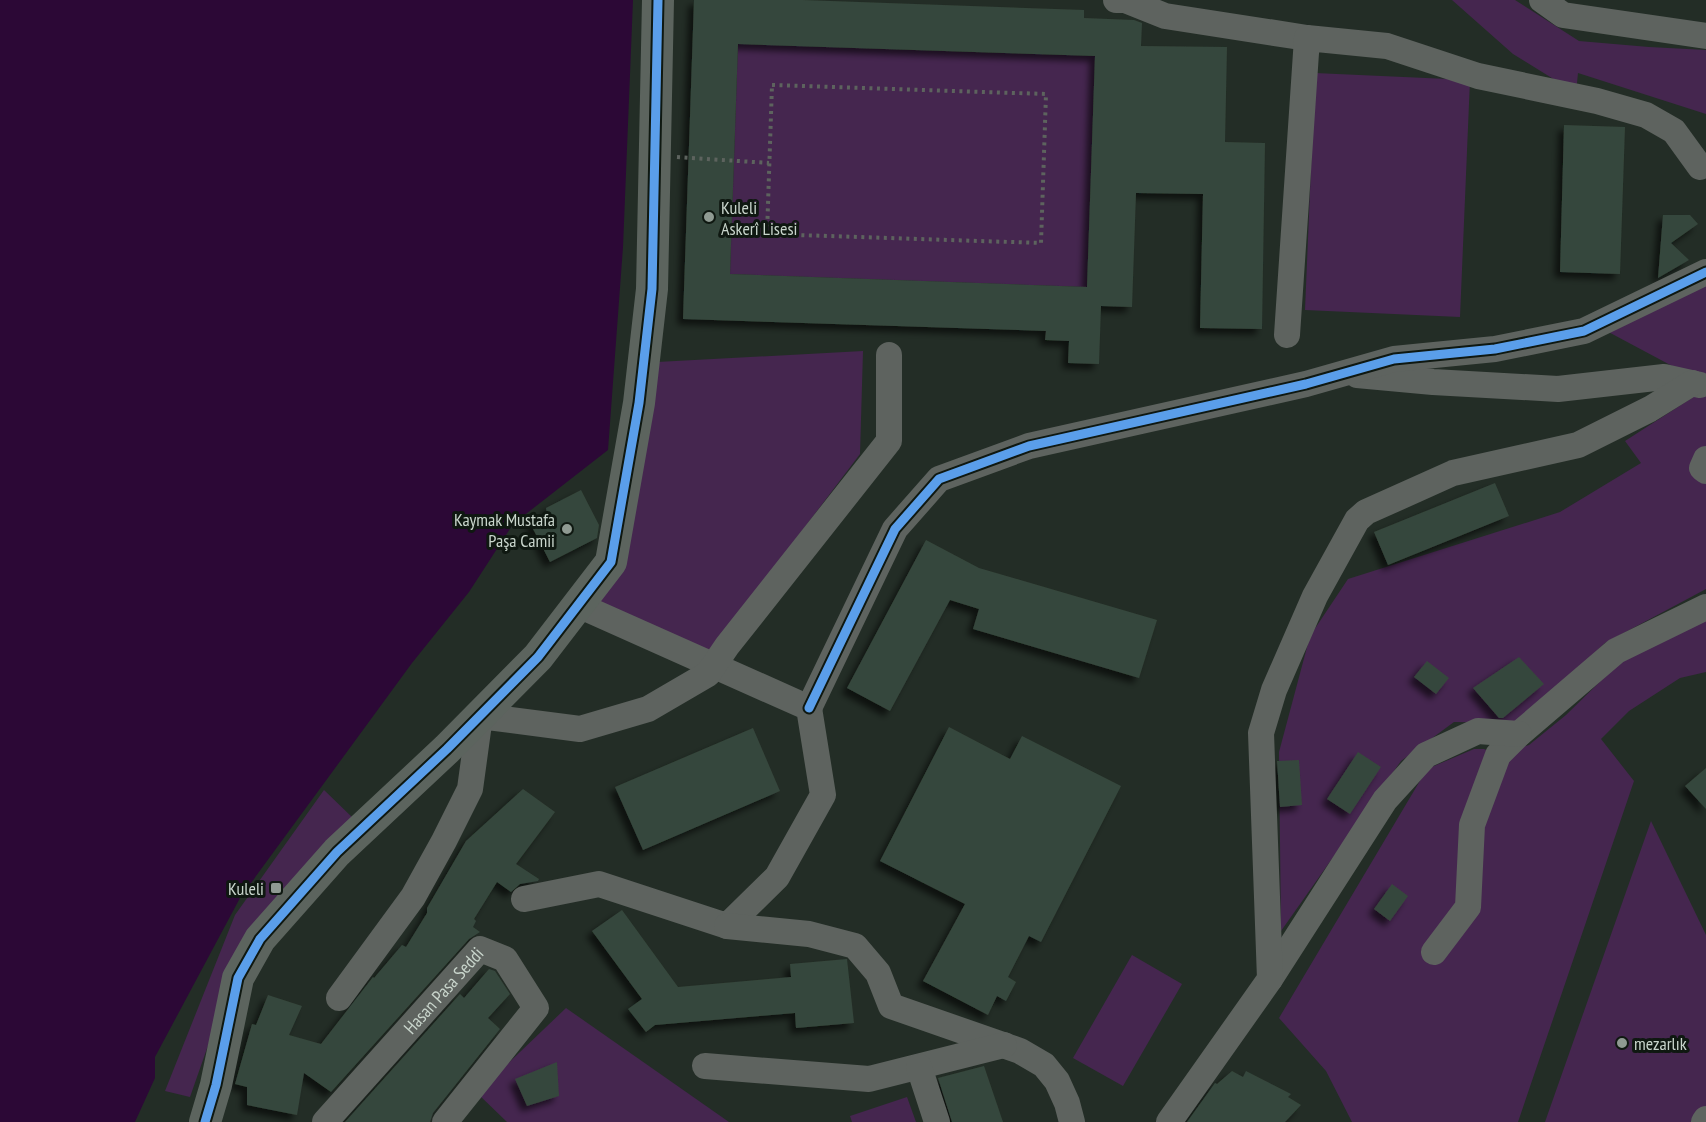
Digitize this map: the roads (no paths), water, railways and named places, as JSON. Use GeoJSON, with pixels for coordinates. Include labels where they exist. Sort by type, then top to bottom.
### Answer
{"type":"FeatureCollection","features":[{"type":"Feature","properties":{"kind":"main road"},"geometry":{"type":"LineString","coordinates":[[205,1122],[216,1085],[238,978],[260,939],[337,852],[480,716],[538,657],[611,562],[639,403],[652,289],[658,0]]}},
{"type":"Feature","properties":{"kind":"street"},"geometry":{"type":"LineString","coordinates":[[1116,0],[1125,0],[1165,16],[1307,38],[1388,45],[1478,76],[1597,101],[1646,115],[1674,131],[1700,167]]}},
{"type":"Feature","properties":{"kind":"street"},"geometry":{"type":"LineString","coordinates":[[1542,0],[1563,15],[1706,36]]}},
{"type":"Feature","properties":{"kind":"street"},"geometry":{"type":"LineString","coordinates":[[1287,335],[1307,38]]}},
{"type":"Feature","properties":{"kind":"street"},"geometry":{"type":"LineString","coordinates":[[727,926],[777,877],[823,795],[809,708],[895,530],[939,478],[1029,446],[1294,386],[1394,359],[1495,349],[1584,332],[1706,272]]}},
{"type":"Feature","properties":{"kind":"street"},"geometry":{"type":"LineString","coordinates":[[339,998],[413,897],[470,789],[480,716],[580,729],[648,709],[708,674],[727,646],[889,441],[890,355]]}},
{"type":"Feature","properties":{"kind":"street"},"geometry":{"type":"LineString","coordinates":[[1342,374],[1558,389],[1664,377],[1699,385]]}},
{"type":"Feature","properties":{"kind":"street"},"geometry":{"type":"LineString","coordinates":[[1270,979],[1262,733],[1265,714],[1315,596],[1353,526],[1366,512],[1453,473],[1578,445],[1699,385]]}},
{"type":"Feature","properties":{"kind":"street"},"geometry":{"type":"LineString","coordinates":[[1706,459],[1702,468],[1706,471]]}},
{"type":"Feature","properties":{"kind":"street"},"geometry":{"type":"LineString","coordinates":[[578,605],[809,708]]}},
{"type":"Feature","properties":{"kind":"street"},"geometry":{"type":"LineString","coordinates":[[1434,952],[1468,907],[1472,825],[1498,755],[1519,734],[1616,651],[1706,607]]}},
{"type":"Feature","properties":{"kind":"street"},"geometry":{"type":"LineString","coordinates":[[1169,1122],[1270,979],[1385,800],[1426,755],[1478,731],[1519,734]]}},
{"type":"Feature","properties":{"kind":"street"},"geometry":{"type":"LineString","coordinates":[[524,898],[599,884],[727,926],[809,934],[855,946],[878,973],[891,1006],[1020,1051],[1044,1065],[1057,1081],[1067,1102],[1072,1122]]}},
{"type":"Feature","properties":{"kind":"street","name":"Hasan Pasa Seddi"},"geometry":{"type":"LineString","coordinates":[[325,1122],[480,949],[505,959],[536,1008],[445,1122]]}},
{"type":"Feature","properties":{"kind":"street"},"geometry":{"type":"LineString","coordinates":[[705,1066],[869,1079],[1004,1045]]}},
{"type":"Feature","properties":{"kind":"street"},"geometry":{"type":"LineString","coordinates":[[919,1067],[937,1122]]}},
{"type":"Feature","properties":{"kind":"place","name":"Kuleli Askerî Lisesi"},"geometry":{"type":"Point","coordinates":[709,217]}},
{"type":"Feature","properties":{"kind":"place","name":"Kaymak Mustafa Paşa Camii"},"geometry":{"type":"Point","coordinates":[567,529]}},
{"type":"Feature","properties":{"kind":"place","name":"Kuleli"},"geometry":{"type":"Point","coordinates":[276,888]}},
{"type":"Feature","properties":{"kind":"place","name":"mezarlık"},"geometry":{"type":"Point","coordinates":[1622,1043]}}]}
